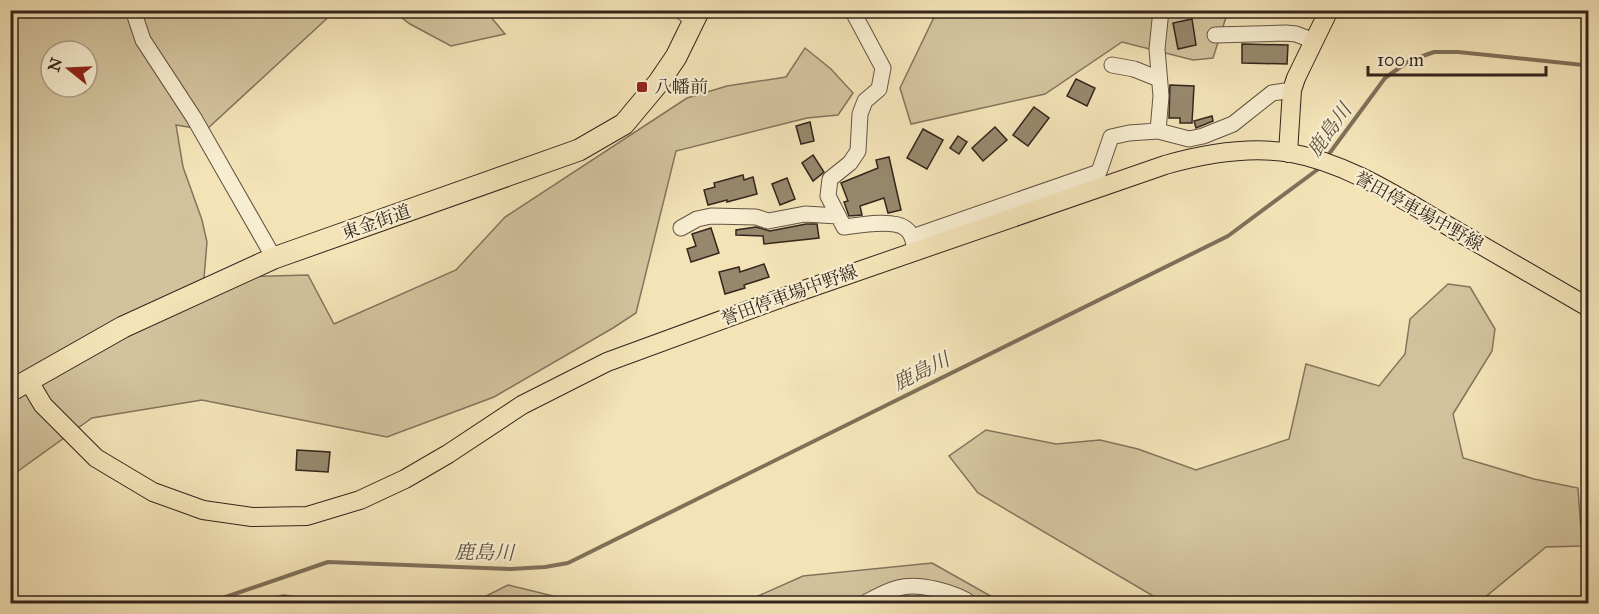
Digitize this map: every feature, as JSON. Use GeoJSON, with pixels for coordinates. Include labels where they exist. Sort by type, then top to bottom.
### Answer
{"type":"FeatureCollection","features":[{"type":"Feature","properties":{"kind":"highway","name":"東金街道"},"geometry":{"type":"LineString","coordinates":[[19,385],[123,327],[274,258],[579,150],[624,124],[659,82],[676,57],[691,14]]}},
{"type":"Feature","properties":{"kind":"main road"},"geometry":{"type":"LineString","coordinates":[[1288,153],[1296,78],[1329,10]]}},
{"type":"Feature","properties":{"kind":"main road","name":"誉田停車場中野線"},"geometry":{"type":"LineString","coordinates":[[19,385],[43,405],[96,458],[153,492],[203,510],[252,517],[307,516],[360,500],[405,479],[448,454],[522,405],[607,362],[788,295],[914,244],[1192,148],[1288,153],[1331,165],[1373,182],[1588,307]]}},
{"type":"Feature","properties":{"kind":"street"},"geometry":{"type":"LineString","coordinates":[[133,10],[143,40],[194,118],[274,258]]}},
{"type":"Feature","properties":{"kind":"street"},"geometry":{"type":"LineString","coordinates":[[852,10],[883,68],[879,89],[865,101],[860,114],[858,151],[850,163],[830,179],[828,196],[844,227],[891,223],[905,228],[914,244],[1099,172],[1111,137],[1158,131],[1192,148],[1233,124],[1272,93],[1293,90]]}},
{"type":"Feature","properties":{"kind":"street"},"geometry":{"type":"LineString","coordinates":[[1158,131],[1161,96],[1157,49],[1161,10]]}},
{"type":"Feature","properties":{"kind":"street"},"geometry":{"type":"LineString","coordinates":[[1215,35],[1286,33],[1314,41]]}},
{"type":"Feature","properties":{"kind":"street"},"geometry":{"type":"LineString","coordinates":[[1112,65],[1134,69],[1159,79]]}},
{"type":"Feature","properties":{"kind":"street"},"geometry":{"type":"LineString","coordinates":[[681,228],[697,219],[711,216],[756,217],[768,221],[805,214],[838,216]]}},
{"type":"Feature","properties":{"kind":"street"},"geometry":{"type":"LineString","coordinates":[[863,603],[900,587],[931,587],[972,603]]}},
{"type":"Feature","properties":{"kind":"shaded area"},"geometry":{"type":"Polygon","coordinates":[[[11,11],[335,11],[206,130],[176,125],[183,167],[202,220],[207,242],[204,278],[308,275],[334,324],[456,270],[505,217],[687,98],[727,86],[786,77],[805,48],[831,69],[853,93],[838,115],[807,118],[676,151],[636,313],[494,397],[387,437],[202,400],[92,418],[11,476],[11,11]]]}},
{"type":"Feature","properties":{"kind":"shaded area"},"geometry":{"type":"Polygon","coordinates":[[[393,11],[486,11],[505,34],[451,46],[410,24],[393,11]]]}},
{"type":"Feature","properties":{"kind":"shaded area"},"geometry":{"type":"Polygon","coordinates":[[[937,11],[1228,11],[1213,58],[1193,60],[1122,42],[1045,94],[911,124],[900,88],[937,11]]]}},
{"type":"Feature","properties":{"kind":"shaded area"},"geometry":{"type":"Polygon","coordinates":[[[1448,284],[1470,287],[1495,329],[1492,351],[1453,414],[1463,458],[1534,479],[1578,488],[1582,546],[1546,547],[1481,603],[1165,603],[978,493],[949,456],[986,430],[1056,444],[1100,440],[1138,449],[1196,470],[1289,439],[1306,364],[1379,386],[1405,354],[1410,319],[1448,284]]]}},
{"type":"Feature","properties":{"kind":"shaded area"},"geometry":{"type":"Polygon","coordinates":[[[932,563],[1003,603],[740,604],[803,576],[932,563]]]}},
{"type":"Feature","properties":{"kind":"shaded area"},"geometry":{"type":"Polygon","coordinates":[[[508,585],[582,603],[472,603],[508,585]]]}},
{"type":"Feature","properties":{"kind":"shaded area"},"geometry":{"type":"Polygon","coordinates":[[[284,595],[318,600],[322,603],[237,603],[284,595]]]}},
{"type":"Feature","properties":{"kind":"building"},"geometry":{"type":"Polygon","coordinates":[[[1192,19],[1196,45],[1178,49],[1173,23],[1192,19]]]}},
{"type":"Feature","properties":{"kind":"building"},"geometry":{"type":"Polygon","coordinates":[[[1242,44],[1288,45],[1287,64],[1242,63],[1242,44]]]}},
{"type":"Feature","properties":{"kind":"building"},"geometry":{"type":"Polygon","coordinates":[[[1076,79],[1095,88],[1087,106],[1067,96],[1076,79]]]}},
{"type":"Feature","properties":{"kind":"building"},"geometry":{"type":"Polygon","coordinates":[[[1170,85],[1194,86],[1192,123],[1180,123],[1180,118],[1169,118],[1170,85]]]}},
{"type":"Feature","properties":{"kind":"building"},"geometry":{"type":"Polygon","coordinates":[[[1034,107],[1049,118],[1028,146],[1013,135],[1034,107]]]}},
{"type":"Feature","properties":{"kind":"building"},"geometry":{"type":"Polygon","coordinates":[[[1212,116],[1213,121],[1196,128],[1194,121],[1212,116]]]}},
{"type":"Feature","properties":{"kind":"building"},"geometry":{"type":"Polygon","coordinates":[[[810,122],[814,141],[801,144],[796,126],[810,122]]]}},
{"type":"Feature","properties":{"kind":"building"},"geometry":{"type":"Polygon","coordinates":[[[995,127],[1007,140],[983,161],[972,148],[995,127]]]}},
{"type":"Feature","properties":{"kind":"building"},"geometry":{"type":"Polygon","coordinates":[[[923,129],[943,140],[927,169],[907,158],[923,129]]]}},
{"type":"Feature","properties":{"kind":"building"},"geometry":{"type":"Polygon","coordinates":[[[958,136],[967,142],[959,154],[950,148],[958,136]]]}},
{"type":"Feature","properties":{"kind":"building"},"geometry":{"type":"Polygon","coordinates":[[[813,155],[824,172],[813,181],[802,163],[813,155]]]}},
{"type":"Feature","properties":{"kind":"building"},"geometry":{"type":"Polygon","coordinates":[[[889,157],[901,210],[888,213],[884,198],[860,206],[862,215],[849,216],[844,202],[848,201],[841,183],[878,168],[876,160],[889,157]]]}},
{"type":"Feature","properties":{"kind":"building"},"geometry":{"type":"Polygon","coordinates":[[[743,175],[744,180],[753,177],[757,194],[708,205],[704,190],[715,187],[714,183],[743,175]]]}},
{"type":"Feature","properties":{"kind":"building"},"geometry":{"type":"Polygon","coordinates":[[[787,178],[795,199],[780,205],[772,184],[787,178]]]}},
{"type":"Feature","properties":{"kind":"building"},"geometry":{"type":"Polygon","coordinates":[[[817,224],[819,238],[764,244],[763,236],[736,235],[736,230],[756,227],[770,231],[817,224]]]}},
{"type":"Feature","properties":{"kind":"building"},"geometry":{"type":"Polygon","coordinates":[[[711,228],[719,253],[691,262],[687,249],[696,246],[692,234],[711,228]]]}},
{"type":"Feature","properties":{"kind":"building"},"geometry":{"type":"Polygon","coordinates":[[[764,264],[769,277],[725,294],[719,272],[739,267],[740,272],[764,264]]]}},
{"type":"Feature","properties":{"kind":"building"},"geometry":{"type":"Polygon","coordinates":[[[297,450],[330,452],[328,472],[296,470],[297,450]]]}},
{"type":"Feature","properties":{"kind":"waterway","name":"鹿島川"},"geometry":{"type":"LineString","coordinates":[[1326,158],[1385,78],[1409,61],[1434,52],[1458,52],[1588,64]]}},
{"type":"Feature","properties":{"kind":"waterway","name":"鹿島川"},"geometry":{"type":"LineString","coordinates":[[205,604],[328,562],[511,569],[568,563],[1228,236],[1321,167]]}},
{"type":"Feature","properties":{"kind":"place","name":"八幡前"},"geometry":{"type":"Point","coordinates":[642,87]}}]}
